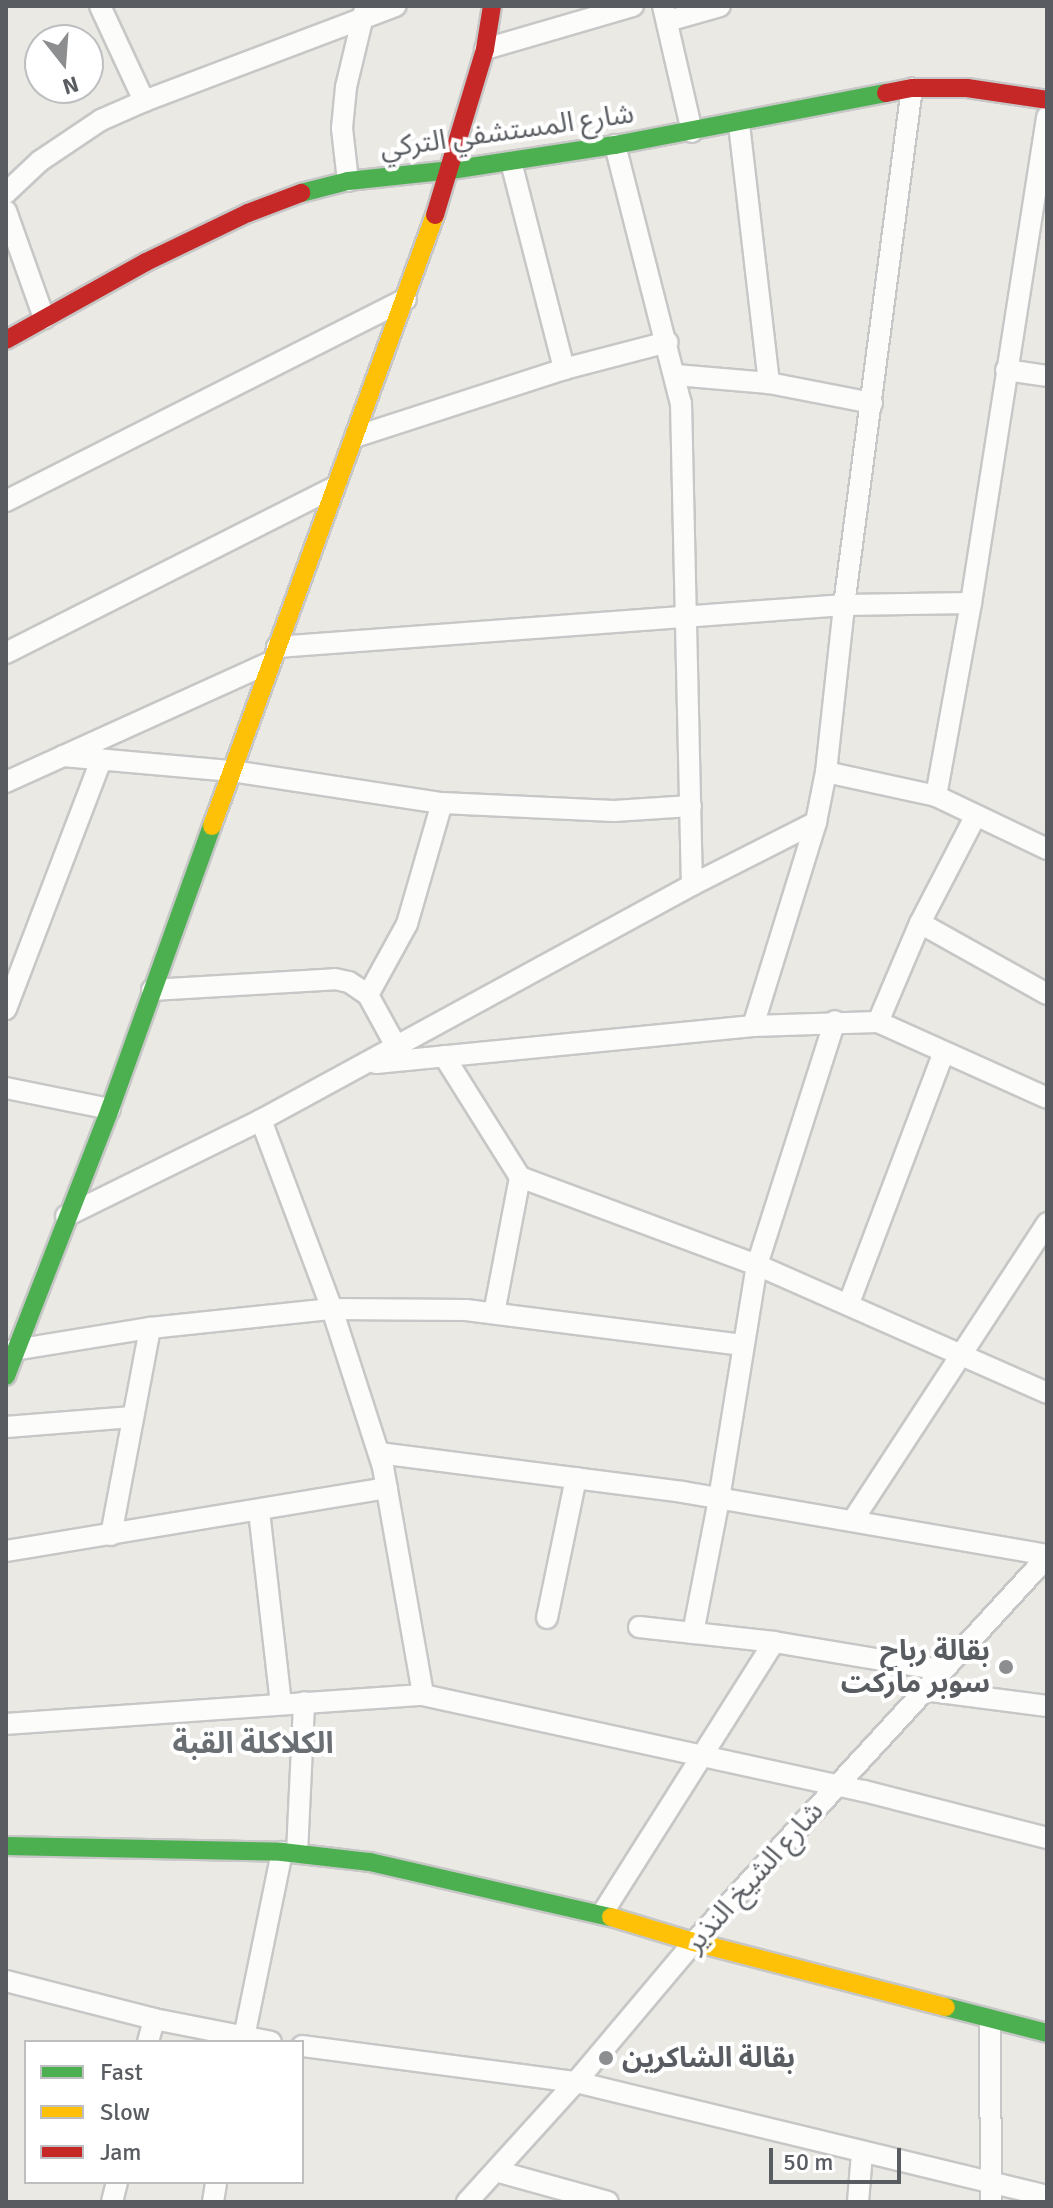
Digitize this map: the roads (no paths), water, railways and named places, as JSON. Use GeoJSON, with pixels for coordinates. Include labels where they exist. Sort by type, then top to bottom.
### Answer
{"type":"FeatureCollection","features":[{"type":"Feature","properties":{"kind":"street"},"geometry":{"type":"LineString","coordinates":[[100,6],[144,101]]}},
{"type":"Feature","properties":{"kind":"street"},"geometry":{"type":"LineString","coordinates":[[6,193],[70,138],[144,101],[364,13],[396,6]]}},
{"type":"Feature","properties":{"kind":"street"},"geometry":{"type":"LineString","coordinates":[[6,1376],[11,1350],[110,1109],[334,487],[406,299],[451,170],[485,49],[492,6]]}},
{"type":"Feature","properties":{"kind":"street"},"geometry":{"type":"LineString","coordinates":[[485,49],[633,6]]}},
{"type":"Feature","properties":{"kind":"street"},"geometry":{"type":"LineString","coordinates":[[692,132],[665,14],[720,6]]}},
{"type":"Feature","properties":{"kind":"street"},"geometry":{"type":"LineString","coordinates":[[348,181],[342,128],[346,87],[364,13]]}},
{"type":"Feature","properties":{"kind":"street"},"geometry":{"type":"LineString","coordinates":[[753,1026],[816,822],[826,772],[844,605],[912,88]]}},
{"type":"Feature","properties":{"kind":"street","name":"شارع المستشفي التركي"},"geometry":{"type":"LineString","coordinates":[[6,340],[248,213],[307,191],[348,181],[511,162],[615,145],[739,124],[912,88],[967,88],[1047,100]]}},
{"type":"Feature","properties":{"kind":"street"},"geometry":{"type":"LineString","coordinates":[[936,796],[971,603],[1047,117]]}},
{"type":"Feature","properties":{"kind":"street"},"geometry":{"type":"LineString","coordinates":[[739,124],[769,383]]}},
{"type":"Feature","properties":{"kind":"street"},"geometry":{"type":"LineString","coordinates":[[615,145],[676,375],[681,419],[692,885]]}},
{"type":"Feature","properties":{"kind":"street"},"geometry":{"type":"LineString","coordinates":[[511,162],[564,369]]}},
{"type":"Feature","properties":{"kind":"street"},"geometry":{"type":"LineString","coordinates":[[6,211],[44,318]]}},
{"type":"Feature","properties":{"kind":"street"},"geometry":{"type":"LineString","coordinates":[[6,501],[406,299]]}},
{"type":"Feature","properties":{"kind":"street"},"geometry":{"type":"LineString","coordinates":[[355,437],[564,369],[668,342]]}},
{"type":"Feature","properties":{"kind":"street"},"geometry":{"type":"LineString","coordinates":[[1006,370],[1047,376]]}},
{"type":"Feature","properties":{"kind":"street"},"geometry":{"type":"LineString","coordinates":[[676,375],[769,383],[872,403]]}},
{"type":"Feature","properties":{"kind":"street"},"geometry":{"type":"LineString","coordinates":[[6,653],[334,487]]}},
{"type":"Feature","properties":{"kind":"street"},"geometry":{"type":"LineString","coordinates":[[6,782],[274,654],[684,616],[844,605],[971,603]]}},
{"type":"Feature","properties":{"kind":"street"},"geometry":{"type":"LineString","coordinates":[[63,756],[232,771],[442,803],[614,811],[691,806]]}},
{"type":"Feature","properties":{"kind":"street"},"geometry":{"type":"LineString","coordinates":[[6,1009],[101,760]]}},
{"type":"Feature","properties":{"kind":"street"},"geometry":{"type":"LineString","coordinates":[[826,772],[936,796],[1044,848],[1047,825]]}},
{"type":"Feature","properties":{"kind":"street"},"geometry":{"type":"LineString","coordinates":[[368,995],[412,911],[442,803]]}},
{"type":"Feature","properties":{"kind":"street"},"geometry":{"type":"LineString","coordinates":[[878,1022],[920,923],[975,817]]}},
{"type":"Feature","properties":{"kind":"street"},"geometry":{"type":"LineString","coordinates":[[65,1216],[368,1064],[692,885],[816,822]]}},
{"type":"Feature","properties":{"kind":"street"},"geometry":{"type":"LineString","coordinates":[[920,923],[1047,994]]}},
{"type":"Feature","properties":{"kind":"street"},"geometry":{"type":"LineString","coordinates":[[152,990],[335,979],[349,982],[368,995],[397,1048]]}},
{"type":"Feature","properties":{"kind":"street"},"geometry":{"type":"LineString","coordinates":[[693,1633],[719,1499],[757,1265],[835,1021]]}},
{"type":"Feature","properties":{"kind":"street"},"geometry":{"type":"LineString","coordinates":[[368,1064],[753,1026],[878,1022],[1047,1098]]}},
{"type":"Feature","properties":{"kind":"street"},"geometry":{"type":"LineString","coordinates":[[849,1303],[944,1052]]}},
{"type":"Feature","properties":{"kind":"street"},"geometry":{"type":"LineString","coordinates":[[444,1056],[520,1177],[757,1265],[1047,1393]]}},
{"type":"Feature","properties":{"kind":"street"},"geometry":{"type":"LineString","coordinates":[[6,1088],[110,1109]]}},
{"type":"Feature","properties":{"kind":"street"},"geometry":{"type":"LineString","coordinates":[[261,1120],[332,1309],[379,1453],[423,1695]]}},
{"type":"Feature","properties":{"kind":"street"},"geometry":{"type":"LineString","coordinates":[[494,1313],[520,1177]]}},
{"type":"Feature","properties":{"kind":"street"},"geometry":{"type":"LineString","coordinates":[[853,1520],[1047,1223]]}},
{"type":"Feature","properties":{"kind":"street"},"geometry":{"type":"LineString","coordinates":[[11,1350],[150,1328],[332,1309],[494,1313],[743,1345]]}},
{"type":"Feature","properties":{"kind":"street"},"geometry":{"type":"LineString","coordinates":[[111,1535],[150,1328]]}},
{"type":"Feature","properties":{"kind":"street"},"geometry":{"type":"LineString","coordinates":[[6,1427],[132,1417]]}},
{"type":"Feature","properties":{"kind":"street"},"geometry":{"type":"LineString","coordinates":[[379,1453],[719,1499],[1047,1556]]}},
{"type":"Feature","properties":{"kind":"street"},"geometry":{"type":"LineString","coordinates":[[547,1618],[576,1478]]}},
{"type":"Feature","properties":{"kind":"street"},"geometry":{"type":"LineString","coordinates":[[6,1551],[387,1488]]}},
{"type":"Feature","properties":{"kind":"street"},"geometry":{"type":"LineString","coordinates":[[259,1511],[281,1703]]}},
{"type":"Feature","properties":{"kind":"street","name":"شارع الشيخ النذير"},"geometry":{"type":"LineString","coordinates":[[467,2202],[576,2082],[694,1942],[1047,1556]]}},
{"type":"Feature","properties":{"kind":"street"},"geometry":{"type":"LineString","coordinates":[[639,1627],[774,1642],[941,1670]]}},
{"type":"Feature","properties":{"kind":"street"},"geometry":{"type":"LineString","coordinates":[[602,1914],[774,1642]]}},
{"type":"Feature","properties":{"kind":"street"},"geometry":{"type":"LineString","coordinates":[[924,1690],[1047,1706]]}},
{"type":"Feature","properties":{"kind":"street"},"geometry":{"type":"LineString","coordinates":[[6,1724],[423,1695],[836,1786],[1047,1838]]}},
{"type":"Feature","properties":{"kind":"street"},"geometry":{"type":"LineString","coordinates":[[6,1981],[243,2040],[290,1853],[304,1702]]}},
{"type":"Feature","properties":{"kind":"street"},"geometry":{"type":"LineString","coordinates":[[6,1846],[290,1853],[443,1876],[602,1914],[694,1942],[1047,2033]]}},
{"type":"Feature","properties":{"kind":"street"},"geometry":{"type":"LineString","coordinates":[[149,2040],[154,2019]]}},
{"type":"Feature","properties":{"kind":"street"},"geometry":{"type":"LineString","coordinates":[[990,2020],[990,2192]]}},
{"type":"Feature","properties":{"kind":"street"},"geometry":{"type":"LineString","coordinates":[[304,2046],[576,2082],[862,2153],[990,2192],[1047,2196]]}},
{"type":"Feature","properties":{"kind":"street"},"geometry":{"type":"LineString","coordinates":[[858,2202],[862,2153]]}},
{"type":"Feature","properties":{"kind":"street"},"geometry":{"type":"LineString","coordinates":[[496,2171],[608,2202]]}},
{"type":"Feature","properties":{"kind":"place","name":"بقالة رباح سوبر ماركت"},"geometry":{"type":"Point","coordinates":[1006,1667]}},
{"type":"Feature","properties":{"kind":"place","name":"بقالة الشاكرين"},"geometry":{"type":"Point","coordinates":[606,2058]}},
{"type":"Feature","properties":{"kind":"district","name":"الكلاكلة القبة"},"geometry":{"type":"Point","coordinates":[253,1744]}}]}
